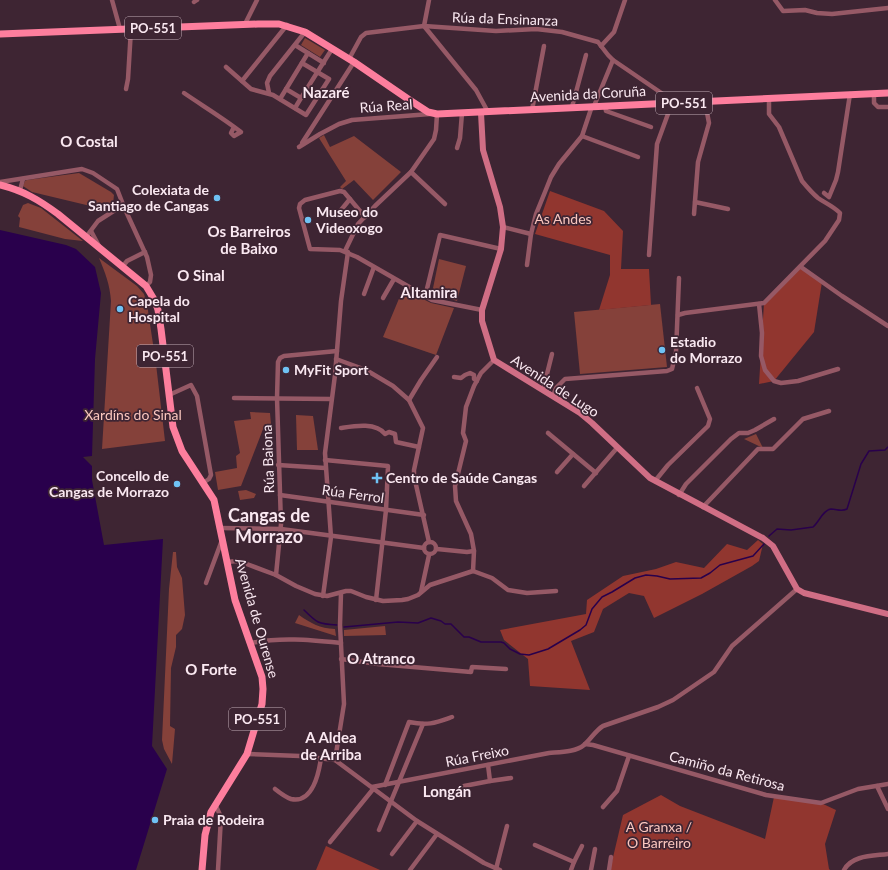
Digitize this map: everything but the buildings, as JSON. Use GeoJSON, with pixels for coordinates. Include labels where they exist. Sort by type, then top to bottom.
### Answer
{"type":"FeatureCollection","features":[{"type":"Feature","properties":{"kind":"main road","name":"PO-551"},"geometry":{"type":"LineString","coordinates":[[0,34],[245,24],[287,25],[305,32],[352,61],[408,99],[435,114],[484,112]]}},
{"type":"Feature","properties":{"kind":"main road","name":"Avenida da Coruña"},"geometry":{"type":"LineString","coordinates":[[484,112],[888,93]]}},
{"type":"Feature","properties":{"kind":"main road","name":"PO-551"},"geometry":{"type":"LineString","coordinates":[[0,185],[20,190],[44,204],[88,234],[99,248],[146,286],[155,301],[158,310],[173,427],[179,444],[214,500],[219,528]]}},
{"type":"Feature","properties":{"kind":"main road","name":"Avenida de Ourense"},"geometry":{"type":"LineString","coordinates":[[202,870],[208,819],[215,804],[247,754],[262,704],[263,689],[262,677],[235,600],[219,528]]}},
{"type":"Feature","properties":{"kind":"street"},"geometry":{"type":"LineString","coordinates":[[112,0],[120,29]]}},
{"type":"Feature","properties":{"kind":"street"},"geometry":{"type":"LineString","coordinates":[[245,24],[257,0]]}},
{"type":"Feature","properties":{"kind":"street"},"geometry":{"type":"LineString","coordinates":[[429,0],[424,26],[476,90],[484,112]]}},
{"type":"Feature","properties":{"kind":"street"},"geometry":{"type":"LineString","coordinates":[[601,46],[614,32],[626,0]]}},
{"type":"Feature","properties":{"kind":"street"},"geometry":{"type":"LineString","coordinates":[[776,0],[783,11],[805,10],[817,13],[832,14],[888,8]]}},
{"type":"Feature","properties":{"kind":"street"},"geometry":{"type":"LineString","coordinates":[[242,80],[287,25]]}},
{"type":"Feature","properties":{"kind":"street","name":"Rúa da Ensinanza"},"geometry":{"type":"LineString","coordinates":[[299,147],[310,133],[352,61],[361,37],[366,33],[424,26],[496,31],[543,30],[562,32],[592,40],[598,42],[613,60],[674,103]]}},
{"type":"Feature","properties":{"kind":"street"},"geometry":{"type":"LineString","coordinates":[[126,89],[131,29]]}},
{"type":"Feature","properties":{"kind":"street"},"geometry":{"type":"LineString","coordinates":[[269,94],[267,83],[270,76],[305,32]]}},
{"type":"Feature","properties":{"kind":"street"},"geometry":{"type":"LineString","coordinates":[[295,44],[324,62]]}},
{"type":"Feature","properties":{"kind":"street"},"geometry":{"type":"LineString","coordinates":[[532,110],[544,46]]}},
{"type":"Feature","properties":{"kind":"street"},"geometry":{"type":"LineString","coordinates":[[295,108],[332,49]]}},
{"type":"Feature","properties":{"kind":"street"},"geometry":{"type":"LineString","coordinates":[[280,99],[308,53]]}},
{"type":"Feature","properties":{"kind":"street"},"geometry":{"type":"LineString","coordinates":[[572,107],[586,55]]}},
{"type":"Feature","properties":{"kind":"street"},"geometry":{"type":"LineString","coordinates":[[526,265],[536,214],[551,177],[559,164],[582,136],[613,60]]}},
{"type":"Feature","properties":{"kind":"street"},"geometry":{"type":"LineString","coordinates":[[226,67],[254,90],[280,99],[306,115],[329,79],[302,63]]}},
{"type":"Feature","properties":{"kind":"street"},"geometry":{"type":"LineString","coordinates":[[286,89],[301,98]]}},
{"type":"Feature","properties":{"kind":"street"},"geometry":{"type":"LineString","coordinates":[[184,93],[234,127]]}},
{"type":"Feature","properties":{"kind":"street"},"geometry":{"type":"LineString","coordinates":[[874,93],[874,102],[878,107],[888,107]]}},
{"type":"Feature","properties":{"kind":"street"},"geometry":{"type":"LineString","coordinates":[[824,193],[829,196],[836,180],[850,94]]}},
{"type":"Feature","properties":{"kind":"street"},"geometry":{"type":"LineString","coordinates":[[678,315],[764,304],[825,241],[840,220],[840,213],[834,207],[818,198],[802,181],[779,127],[769,114],[769,99]]}},
{"type":"Feature","properties":{"kind":"street"},"geometry":{"type":"LineString","coordinates":[[694,214],[698,162],[709,123],[705,102]]}},
{"type":"Feature","properties":{"kind":"street"},"geometry":{"type":"LineString","coordinates":[[649,255],[658,144],[674,103]]}},
{"type":"Feature","properties":{"kind":"street"},"geometry":{"type":"LineString","coordinates":[[605,106],[606,111],[650,127]]}},
{"type":"Feature","properties":{"kind":"street","name":"Avenida de Lugo"},"geometry":{"type":"LineString","coordinates":[[484,112],[483,150],[498,201],[503,227],[501,249],[482,310],[482,321],[494,360],[580,413],[643,472],[655,481],[763,538],[773,546],[797,589]]}},
{"type":"Feature","properties":{"kind":"street"},"geometry":{"type":"LineString","coordinates":[[457,148],[460,138],[462,113]]}},
{"type":"Feature","properties":{"kind":"street"},"geometry":{"type":"LineString","coordinates":[[323,596],[331,537],[325,460],[346,252],[358,224],[411,172],[434,139],[436,130],[435,114]]}},
{"type":"Feature","properties":{"kind":"street","name":"Rúa Real"},"geometry":{"type":"LineString","coordinates":[[299,147],[339,124],[352,120],[435,114]]}},
{"type":"Feature","properties":{"kind":"street"},"geometry":{"type":"LineString","coordinates":[[582,136],[638,157]]}},
{"type":"Feature","properties":{"kind":"street"},"geometry":{"type":"LineString","coordinates":[[0,182],[86,170],[115,187],[147,257],[151,275],[150,282],[146,286]]}},
{"type":"Feature","properties":{"kind":"street"},"geometry":{"type":"LineString","coordinates":[[411,172],[445,204]]}},
{"type":"Feature","properties":{"kind":"street"},"geometry":{"type":"LineString","coordinates":[[20,190],[23,179]]}},
{"type":"Feature","properties":{"kind":"street"},"geometry":{"type":"LineString","coordinates":[[365,217],[344,192],[337,191],[305,200],[300,204],[299,208],[310,249],[346,252],[432,300],[482,310]]}},
{"type":"Feature","properties":{"kind":"street"},"geometry":{"type":"LineString","coordinates":[[337,215],[350,199]]}},
{"type":"Feature","properties":{"kind":"street"},"geometry":{"type":"LineString","coordinates":[[695,202],[728,209]]}},
{"type":"Feature","properties":{"kind":"street"},"geometry":{"type":"LineString","coordinates":[[88,234],[104,216],[123,205]]}},
{"type":"Feature","properties":{"kind":"street"},"geometry":{"type":"LineString","coordinates":[[503,227],[531,234]]}},
{"type":"Feature","properties":{"kind":"street"},"geometry":{"type":"LineString","coordinates":[[425,297],[440,235],[501,249]]}},
{"type":"Feature","properties":{"kind":"street"},"geometry":{"type":"LineString","coordinates":[[122,266],[145,252]]}},
{"type":"Feature","properties":{"kind":"street"},"geometry":{"type":"LineString","coordinates":[[364,294],[374,267]]}},
{"type":"Feature","properties":{"kind":"street"},"geometry":{"type":"LineString","coordinates":[[800,268],[888,326]]}},
{"type":"Feature","properties":{"kind":"street"},"geometry":{"type":"LineString","coordinates":[[553,396],[556,388],[565,379],[667,371],[672,369],[676,352],[679,278]]}},
{"type":"Feature","properties":{"kind":"street"},"geometry":{"type":"LineString","coordinates":[[383,298],[394,279]]}},
{"type":"Feature","properties":{"kind":"street"},"geometry":{"type":"LineString","coordinates":[[759,304],[762,333],[761,356],[765,370],[774,381],[798,381],[838,370]]}},
{"type":"Feature","properties":{"kind":"street","name":"Rúa Baiona"},"geometry":{"type":"LineString","coordinates":[[276,575],[281,529],[278,465],[278,360],[284,356],[337,351]]}},
{"type":"Feature","properties":{"kind":"street"},"geometry":{"type":"LineString","coordinates":[[543,390],[552,354]]}},
{"type":"Feature","properties":{"kind":"street"},"geometry":{"type":"LineString","coordinates":[[409,400],[436,357]]}},
{"type":"Feature","properties":{"kind":"street"},"geometry":{"type":"LineString","coordinates":[[336,359],[356,365],[380,378],[399,390],[409,400],[423,428],[414,470],[415,482],[424,515],[429,542]]}},
{"type":"Feature","properties":{"kind":"street"},"geometry":{"type":"LineString","coordinates":[[473,571],[474,551],[471,534],[456,501],[455,486],[466,441],[463,433],[466,407],[476,381],[481,373],[494,360]]}},
{"type":"Feature","properties":{"kind":"street"},"geometry":{"type":"LineString","coordinates":[[454,377],[460,378],[470,373],[474,375],[474,379],[476,381]]}},
{"type":"Feature","properties":{"kind":"street"},"geometry":{"type":"LineString","coordinates":[[169,395],[191,385],[197,396],[211,475],[209,479],[203,483]]}},
{"type":"Feature","properties":{"kind":"street"},"geometry":{"type":"LineString","coordinates":[[655,481],[668,465],[708,426],[710,419],[697,388]]}},
{"type":"Feature","properties":{"kind":"street"},"geometry":{"type":"LineString","coordinates":[[234,398],[331,399]]}},
{"type":"Feature","properties":{"kind":"street"},"geometry":{"type":"LineString","coordinates":[[703,507],[758,448],[773,448],[803,419],[829,411]]}},
{"type":"Feature","properties":{"kind":"street"},"geometry":{"type":"LineString","coordinates":[[679,494],[686,484],[731,439],[739,433],[748,433],[774,420]]}},
{"type":"Feature","properties":{"kind":"street"},"geometry":{"type":"LineString","coordinates":[[340,428],[361,426],[382,430],[385,434],[389,432],[394,434],[396,442],[419,447]]}},
{"type":"Feature","properties":{"kind":"street"},"geometry":{"type":"LineString","coordinates":[[548,433],[596,473]]}},
{"type":"Feature","properties":{"kind":"street"},"geometry":{"type":"LineString","coordinates":[[584,486],[618,448]]}},
{"type":"Feature","properties":{"kind":"street"},"geometry":{"type":"LineString","coordinates":[[557,472],[573,454]]}},
{"type":"Feature","properties":{"kind":"street"},"geometry":{"type":"LineString","coordinates":[[325,460],[388,466],[386,510],[376,600]]}},
{"type":"Feature","properties":{"kind":"street"},"geometry":{"type":"LineString","coordinates":[[278,465],[325,468]]}},
{"type":"Feature","properties":{"kind":"street","name":"Rúa Ferrol"},"geometry":{"type":"LineString","coordinates":[[280,494],[424,515]]}},
{"type":"Feature","properties":{"kind":"street"},"geometry":{"type":"LineString","coordinates":[[219,528],[281,529],[331,537],[424,548]]}},
{"type":"Feature","properties":{"kind":"street"},"geometry":{"type":"LineString","coordinates":[[206,583],[222,540]]}},
{"type":"Feature","properties":{"kind":"street"},"geometry":{"type":"LineString","coordinates":[[429,542],[434,543],[437,549]]}},
{"type":"Feature","properties":{"kind":"street"},"geometry":{"type":"LineString","coordinates":[[424,548],[429,542]]}},
{"type":"Feature","properties":{"kind":"street"},"geometry":{"type":"LineString","coordinates":[[424,548],[426,553],[429,555]]}},
{"type":"Feature","properties":{"kind":"street"},"geometry":{"type":"LineString","coordinates":[[437,549],[466,552],[474,551]]}},
{"type":"Feature","properties":{"kind":"street"},"geometry":{"type":"LineString","coordinates":[[429,555],[434,553],[437,549]]}},
{"type":"Feature","properties":{"kind":"street"},"geometry":{"type":"LineString","coordinates":[[421,592],[429,555]]}},
{"type":"Feature","properties":{"kind":"street"},"geometry":{"type":"LineString","coordinates":[[227,562],[237,561],[244,563],[276,575],[296,586],[323,596],[351,591],[376,600],[402,600],[414,597],[430,585],[473,571],[492,578],[508,590],[527,593],[556,591]]}},
{"type":"Feature","properties":{"kind":"street"},"geometry":{"type":"LineString","coordinates":[[585,744],[596,730],[602,726],[658,707],[672,700],[714,672],[732,646],[797,589],[804,593],[888,614]]}},
{"type":"Feature","properties":{"kind":"street"},"geometry":{"type":"LineString","coordinates":[[335,760],[344,704],[341,659],[341,593]]}},
{"type":"Feature","properties":{"kind":"street"},"geometry":{"type":"LineString","coordinates":[[251,643],[265,640],[294,639],[341,643]]}},
{"type":"Feature","properties":{"kind":"street"},"geometry":{"type":"LineString","coordinates":[[341,659],[378,664],[471,672],[472,667],[506,669]]}},
{"type":"Feature","properties":{"kind":"street"},"geometry":{"type":"LineString","coordinates":[[385,785],[409,722],[432,724],[452,717]]}},
{"type":"Feature","properties":{"kind":"street"},"geometry":{"type":"LineString","coordinates":[[379,830],[423,724]]}},
{"type":"Feature","properties":{"kind":"street","name":"Camiño da Retirosa"},"geometry":{"type":"LineString","coordinates":[[585,744],[766,795],[821,803],[858,789],[888,784]]}},
{"type":"Feature","properties":{"kind":"street","name":"Rúa Freixo"},"geometry":{"type":"LineString","coordinates":[[373,788],[550,753],[567,751],[585,744]]}},
{"type":"Feature","properties":{"kind":"street"},"geometry":{"type":"LineString","coordinates":[[247,754],[300,756],[335,760],[417,821],[484,863],[498,869],[507,826]]}},
{"type":"Feature","properties":{"kind":"street"},"geometry":{"type":"LineString","coordinates":[[603,807],[617,791],[629,756]]}},
{"type":"Feature","properties":{"kind":"street"},"geometry":{"type":"LineString","coordinates":[[275,789],[289,799],[301,798],[313,786],[319,773],[321,758]]}},
{"type":"Feature","properties":{"kind":"street"},"geometry":{"type":"LineString","coordinates":[[488,766],[490,781]]}},
{"type":"Feature","properties":{"kind":"street"},"geometry":{"type":"LineString","coordinates":[[464,786],[511,778]]}},
{"type":"Feature","properties":{"kind":"street"},"geometry":{"type":"LineString","coordinates":[[877,786],[888,809]]}},
{"type":"Feature","properties":{"kind":"street"},"geometry":{"type":"LineString","coordinates":[[330,842],[373,788]]}},
{"type":"Feature","properties":{"kind":"street"},"geometry":{"type":"LineString","coordinates":[[215,804],[221,817],[218,870]]}},
{"type":"Feature","properties":{"kind":"street"},"geometry":{"type":"LineString","coordinates":[[392,854],[417,821]]}},
{"type":"Feature","properties":{"kind":"street"},"geometry":{"type":"LineString","coordinates":[[410,870],[437,834]]}},
{"type":"Feature","properties":{"kind":"street"},"geometry":{"type":"LineString","coordinates":[[535,845],[574,862]]}},
{"type":"Feature","properties":{"kind":"street"},"geometry":{"type":"LineString","coordinates":[[571,870],[582,846]]}},
{"type":"Feature","properties":{"kind":"street"},"geometry":{"type":"LineString","coordinates":[[591,870],[596,849]]}},
{"type":"Feature","properties":{"kind":"street"},"geometry":{"type":"LineString","coordinates":[[844,870],[847,863],[853,860],[888,854]]}},
{"type":"Feature","properties":{"kind":"street"},"geometry":{"type":"LineString","coordinates":[[609,870],[611,857]]}},
{"type":"Feature","properties":{"kind":"green space"},"geometry":{"type":"Polygon","coordinates":[[[305,38],[325,50],[320,57],[301,45],[305,38]]]}},
{"type":"Feature","properties":{"kind":"green space"},"geometry":{"type":"Polygon","coordinates":[[[324,135],[330,147],[354,136],[401,172],[373,200],[354,180],[342,189],[340,187],[346,181],[319,138],[324,135]]]}},
{"type":"Feature","properties":{"kind":"green space"},"geometry":{"type":"Polygon","coordinates":[[[79,173],[111,192],[114,195],[113,204],[103,209],[32,192],[23,186],[27,180],[79,173]]]}},
{"type":"Feature","properties":{"kind":"green space","name":"As Andes"},"geometry":{"type":"Polygon","coordinates":[[[550,191],[604,211],[623,231],[621,269],[649,269],[651,305],[599,310],[610,275],[610,255],[535,234],[550,191]]]}},
{"type":"Feature","properties":{"kind":"green space"},"geometry":{"type":"Polygon","coordinates":[[[28,203],[41,208],[83,241],[65,239],[19,227],[20,218],[18,216],[23,205],[28,203]]]}},
{"type":"Feature","properties":{"kind":"green space","name":"Xardíns do Sinal"},"geometry":{"type":"Polygon","coordinates":[[[99,258],[137,286],[144,294],[147,304],[156,364],[165,441],[102,449],[111,301],[107,279],[99,258]]]}},
{"type":"Feature","properties":{"kind":"green space"},"geometry":{"type":"Polygon","coordinates":[[[439,259],[466,266],[457,301],[432,293],[439,259]]]}},
{"type":"Feature","properties":{"kind":"green space"},"geometry":{"type":"Polygon","coordinates":[[[801,267],[822,282],[814,332],[774,381],[759,384],[764,303],[801,267]]]}},
{"type":"Feature","properties":{"kind":"green space"},"geometry":{"type":"Polygon","coordinates":[[[403,289],[431,303],[454,308],[436,355],[383,337],[403,289]]]}},
{"type":"Feature","properties":{"kind":"green space"},"geometry":{"type":"Polygon","coordinates":[[[660,304],[667,367],[580,374],[574,312],[660,304]]]}},
{"type":"Feature","properties":{"kind":"green space"},"geometry":{"type":"Polygon","coordinates":[[[250,412],[270,413],[271,424],[265,424],[241,486],[218,490],[215,472],[237,468],[236,456],[240,453],[234,421],[251,419],[250,412]]]}},
{"type":"Feature","properties":{"kind":"green space"},"geometry":{"type":"Polygon","coordinates":[[[296,415],[313,416],[318,450],[297,450],[296,415]]]}},
{"type":"Feature","properties":{"kind":"green space"},"geometry":{"type":"Polygon","coordinates":[[[756,434],[763,448],[744,439],[756,434]]]}},
{"type":"Feature","properties":{"kind":"green space"},"geometry":{"type":"Polygon","coordinates":[[[246,490],[256,494],[254,498],[240,500],[238,491],[246,490]]]}},
{"type":"Feature","properties":{"kind":"green space"},"geometry":{"type":"Polygon","coordinates":[[[758,540],[763,544],[759,561],[702,594],[654,618],[644,596],[629,593],[603,609],[594,632],[571,641],[590,690],[530,686],[528,659],[504,640],[500,630],[586,614],[587,600],[623,576],[656,569],[676,562],[704,568],[727,544],[747,550],[758,540]]]}},
{"type":"Feature","properties":{"kind":"green space"},"geometry":{"type":"Polygon","coordinates":[[[173,552],[176,552],[177,567],[182,578],[185,615],[182,629],[176,635],[176,647],[171,668],[170,726],[175,729],[172,764],[164,749],[162,740],[169,589],[173,552]]]}},
{"type":"Feature","properties":{"kind":"green space"},"geometry":{"type":"Polygon","coordinates":[[[299,615],[316,625],[324,628],[335,629],[336,636],[295,623],[299,615]]]}},
{"type":"Feature","properties":{"kind":"green space"},"geometry":{"type":"Polygon","coordinates":[[[385,626],[386,635],[344,636],[344,630],[385,626]]]}},
{"type":"Feature","properties":{"kind":"green space","name":"A Granxa / O Barreiro"},"geometry":{"type":"Polygon","coordinates":[[[661,795],[680,806],[765,839],[774,797],[821,803],[836,810],[825,844],[830,870],[610,870],[623,815],[661,795]]]}},
{"type":"Feature","properties":{"kind":"green space"},"geometry":{"type":"Polygon","coordinates":[[[326,846],[380,870],[316,870],[326,846]]]}},
{"type":"Feature","properties":{"kind":"shaded area"},"geometry":{"type":"Polygon","coordinates":[[[0,230],[66,245],[76,249],[95,267],[101,293],[95,359],[92,456],[83,457],[92,466],[92,480],[104,545],[163,539],[152,746],[167,769],[136,870],[0,870],[0,230]]]}},
{"type":"Feature","properties":{"kind":"waterway"},"geometry":{"type":"LineString","coordinates":[[769,536],[777,529],[791,530],[813,527],[828,510],[847,509],[861,464],[869,451],[885,450],[888,447]]}},
{"type":"Feature","properties":{"kind":"waterway"},"geometry":{"type":"LineString","coordinates":[[344,627],[398,622],[418,623],[431,618],[445,624],[451,624],[464,637],[469,637],[481,642],[501,642],[520,654],[529,655],[548,649],[580,630],[586,625],[592,609],[602,597],[635,578],[646,575],[670,579],[701,578],[720,565],[753,556],[764,544]]}},
{"type":"Feature","properties":{"kind":"waterway"},"geometry":{"type":"LineString","coordinates":[[304,610],[318,622],[337,625]]}},
{"type":"Feature","properties":{"kind":"place","name":"Colexiata de Santiago de Cangas"},"geometry":{"type":"Point","coordinates":[217,198]}},
{"type":"Feature","properties":{"kind":"place","name":"Museo do Videoxogo"},"geometry":{"type":"Point","coordinates":[308,220]}},
{"type":"Feature","properties":{"kind":"place","name":"Capela do Hospital"},"geometry":{"type":"Point","coordinates":[120,309]}},
{"type":"Feature","properties":{"kind":"place","name":"Estadio do Morrazo"},"geometry":{"type":"Point","coordinates":[662,350]}},
{"type":"Feature","properties":{"kind":"place","name":"MyFit Sport"},"geometry":{"type":"Point","coordinates":[286,370]}},
{"type":"Feature","properties":{"kind":"place","name":"Centro de Saúde Cangas"},"geometry":{"type":"Point","coordinates":[377,478]}},
{"type":"Feature","properties":{"kind":"place","name":"Concello de Cangas de Morrazo"},"geometry":{"type":"Point","coordinates":[177,484]}},
{"type":"Feature","properties":{"kind":"place","name":"Praia de Rodeira"},"geometry":{"type":"Point","coordinates":[155,820]}},
{"type":"Feature","properties":{"kind":"district","name":"Nazaré"},"geometry":{"type":"Point","coordinates":[326,93]}},
{"type":"Feature","properties":{"kind":"district","name":"O Costal"},"geometry":{"type":"Point","coordinates":[89,142]}},
{"type":"Feature","properties":{"kind":"district","name":"Os Barreiros de Baixo"},"geometry":{"type":"Point","coordinates":[249,240]}},
{"type":"Feature","properties":{"kind":"district","name":"O Sinal"},"geometry":{"type":"Point","coordinates":[201,276]}},
{"type":"Feature","properties":{"kind":"district","name":"Altamira"},"geometry":{"type":"Point","coordinates":[429,293]}},
{"type":"Feature","properties":{"kind":"district","name":"Cangas de Morrazo"},"geometry":{"type":"Point","coordinates":[269,526]}},
{"type":"Feature","properties":{"kind":"district","name":"O Atranco"},"geometry":{"type":"Point","coordinates":[381,659]}},
{"type":"Feature","properties":{"kind":"district","name":"O Forte"},"geometry":{"type":"Point","coordinates":[211,670]}},
{"type":"Feature","properties":{"kind":"district","name":"A Aldea de Arriba"},"geometry":{"type":"Point","coordinates":[331,746]}},
{"type":"Feature","properties":{"kind":"district","name":"Longán"},"geometry":{"type":"Point","coordinates":[447,792]}}]}
